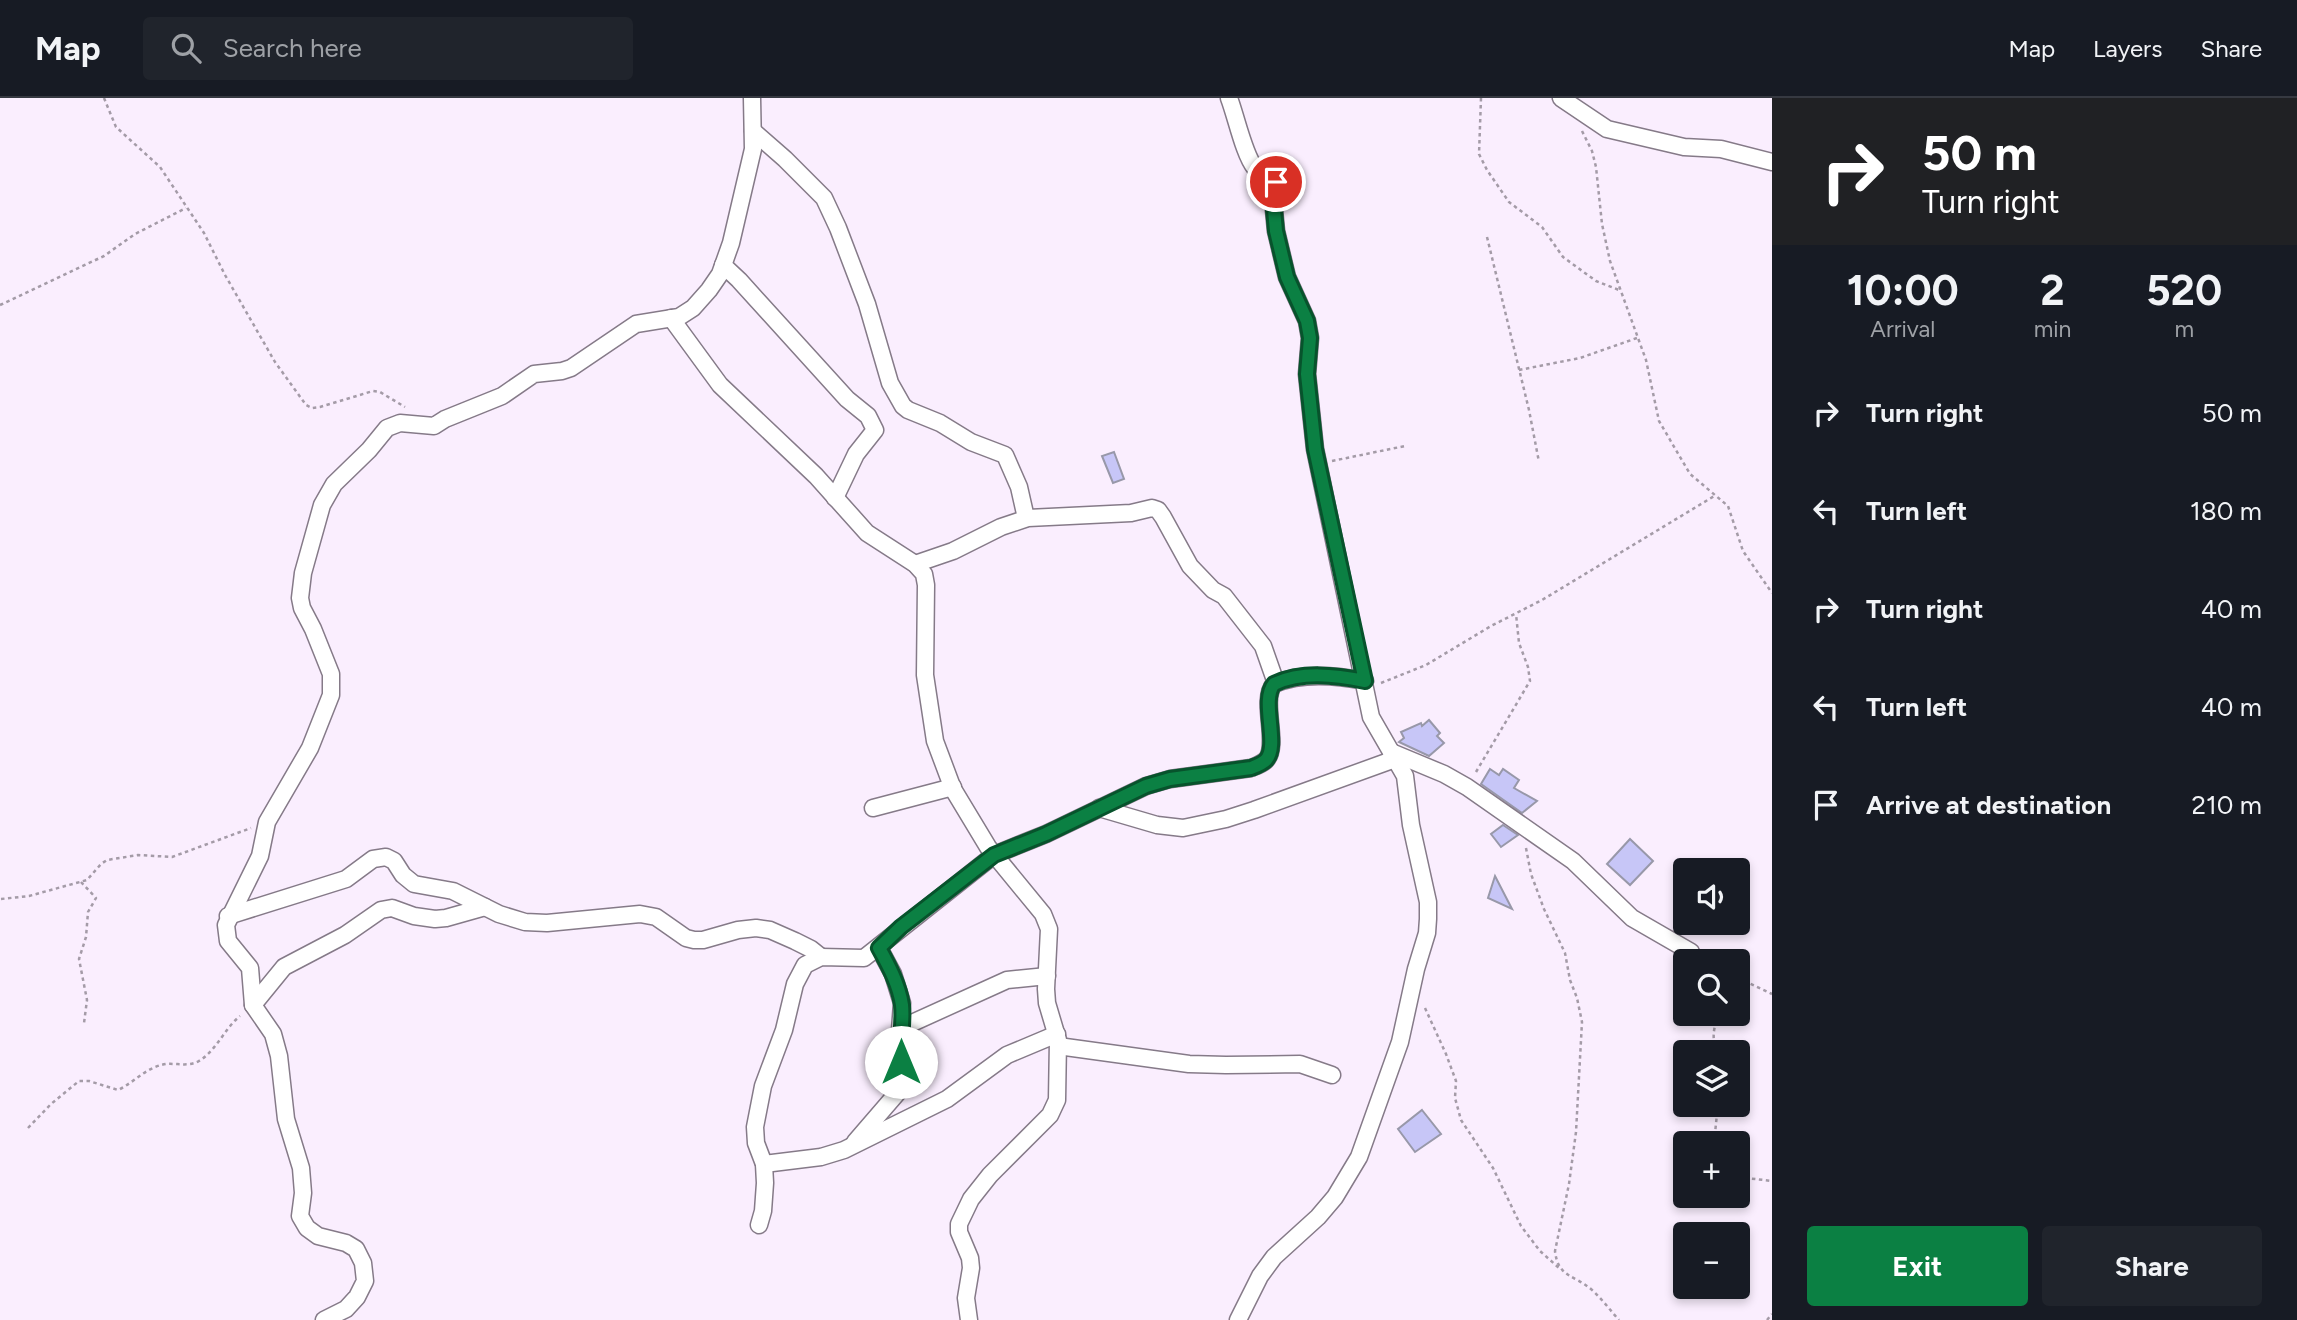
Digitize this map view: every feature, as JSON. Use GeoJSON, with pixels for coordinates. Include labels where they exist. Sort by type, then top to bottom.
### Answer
{"type":"FeatureCollection","features":[{"type":"Feature","properties":{"kind":"street"},"geometry":{"type":"LineString","coordinates":[[324,1320],[346,1309],[357,1297],[365,1281],[363,1264],[356,1249],[345,1243],[318,1236],[302,1223],[299,1216],[303,1193],[300,1168],[286,1119],[279,1056],[273,1034],[253,1005],[250,968],[231,945],[226,934],[228,916],[260,856],[267,822],[274,806],[310,748],[331,695],[331,674],[313,629],[304,615],[300,598],[303,573],[322,505],[334,484],[387,428],[400,423],[434,426],[502,396],[534,374],[571,368],[636,324],[679,317],[693,308],[720,274],[731,243],[751,159],[752,98]]}},
{"type":"Feature","properties":{"kind":"street"},"geometry":{"type":"LineString","coordinates":[[1229,98],[1248,157],[1256,170],[1272,178],[1279,190],[1274,210],[1276,231],[1287,277],[1307,321],[1310,338],[1307,374],[1318,464],[1371,717],[1405,776],[1408,809],[1428,902],[1427,933],[1400,1042],[1359,1157],[1318,1217],[1274,1257],[1260,1276],[1238,1320]]}},
{"type":"Feature","properties":{"kind":"street"},"geometry":{"type":"LineString","coordinates":[[1566,101],[1607,129],[1684,147],[1721,149],[1772,162]]}},
{"type":"Feature","properties":{"kind":"street"},"geometry":{"type":"LineString","coordinates":[[753,131],[824,198],[867,304],[890,383],[899,400],[908,411],[940,423],[971,442],[1005,455],[1019,487],[1026,518]]}},
{"type":"Feature","properties":{"kind":"street"},"geometry":{"type":"LineString","coordinates":[[723,265],[847,398],[868,416],[874,426],[875,430],[856,454],[835,498]]}},
{"type":"Feature","properties":{"kind":"street"},"geometry":{"type":"LineString","coordinates":[[671,318],[720,385],[816,476],[867,533],[915,564],[924,574],[925,675],[934,741],[953,787],[994,855],[1043,914],[1049,929],[1046,989],[1047,1003],[1058,1040],[1057,1100],[1050,1115],[990,1175],[971,1199],[959,1224],[959,1232],[970,1258],[967,1298],[970,1320]]}},
{"type":"Feature","properties":{"kind":"street"},"geometry":{"type":"LineString","coordinates":[[915,564],[953,551],[1026,518],[1131,513],[1152,508],[1158,510],[1190,566],[1213,590],[1224,596],[1263,646],[1276,682]]}},
{"type":"Feature","properties":{"kind":"street"},"geometry":{"type":"LineString","coordinates":[[759,1224],[764,1201],[764,1164],[755,1136],[763,1086],[784,1030],[800,972],[805,965],[821,957],[864,958],[994,855],[1146,786],[1262,764],[1270,753],[1268,697],[1276,682],[1307,676],[1344,677],[1365,685]]}},
{"type":"Feature","properties":{"kind":"street"},"geometry":{"type":"LineString","coordinates":[[1099,808],[1157,825],[1183,828],[1254,810],[1393,755],[1444,774],[1467,787],[1586,870],[1612,901],[1632,918],[1686,949]]}},
{"type":"Feature","properties":{"kind":"street"},"geometry":{"type":"LineString","coordinates":[[873,808],[953,787]]}},
{"type":"Feature","properties":{"kind":"street"},"geometry":{"type":"LineString","coordinates":[[228,916],[346,879],[373,859],[380,857],[394,861],[403,875],[414,884],[453,891],[499,914],[525,922],[547,923],[640,914],[656,917],[686,938],[694,940],[738,930],[770,930],[811,949],[821,957]]}},
{"type":"Feature","properties":{"kind":"street"},"geometry":{"type":"LineString","coordinates":[[253,1005],[284,967],[345,934],[381,910],[392,908],[414,916],[435,919],[485,907]]}},
{"type":"Feature","properties":{"kind":"street"},"geometry":{"type":"LineString","coordinates":[[851,1147],[899,1091],[902,1080],[899,1044],[902,1003],[893,974],[879,948]]}},
{"type":"Feature","properties":{"kind":"street"},"geometry":{"type":"LineString","coordinates":[[901,1028],[1007,980],[1048,976]]}},
{"type":"Feature","properties":{"kind":"street"},"geometry":{"type":"LineString","coordinates":[[764,1164],[821,1157],[851,1147],[947,1099],[1007,1055],[1058,1040],[1189,1064],[1300,1064],[1332,1075]]}},
{"type":"Feature","properties":{"kind":"path"},"geometry":{"type":"LineString","coordinates":[[104,98],[116,127],[160,167],[204,233],[275,362],[306,405],[312,408],[320,407],[373,391],[380,392],[411,411]]}},
{"type":"Feature","properties":{"kind":"path"},"geometry":{"type":"LineString","coordinates":[[1481,98],[1479,154],[1509,202],[1542,227],[1563,257],[1596,281],[1620,290]]}},
{"type":"Feature","properties":{"kind":"path"},"geometry":{"type":"LineString","coordinates":[[1566,101],[1592,151],[1610,261],[1646,360],[1659,421],[1690,474],[1728,506],[1742,551],[1772,593]]}},
{"type":"Feature","properties":{"kind":"path"},"geometry":{"type":"LineString","coordinates":[[0,306],[104,256],[135,234],[187,208]]}},
{"type":"Feature","properties":{"kind":"path"},"geometry":{"type":"LineString","coordinates":[[1487,237],[1539,462]]}},
{"type":"Feature","properties":{"kind":"path"},"geometry":{"type":"LineString","coordinates":[[1518,370],[1580,358],[1637,338]]}},
{"type":"Feature","properties":{"kind":"path"},"geometry":{"type":"LineString","coordinates":[[1318,464],[1405,446]]}},
{"type":"Feature","properties":{"kind":"path"},"geometry":{"type":"LineString","coordinates":[[1365,685],[1426,665],[1550,596],[1716,495]]}},
{"type":"Feature","properties":{"kind":"path"},"geometry":{"type":"LineString","coordinates":[[1467,787],[1530,681],[1528,667],[1518,643],[1516,613]]}},
{"type":"Feature","properties":{"kind":"path"},"geometry":{"type":"LineString","coordinates":[[1,900],[29,896],[88,880],[107,860],[138,855],[172,857],[267,822]]}},
{"type":"Feature","properties":{"kind":"path"},"geometry":{"type":"LineString","coordinates":[[1524,828],[1531,874],[1565,953],[1582,1022],[1576,1132],[1569,1184],[1555,1251],[1560,1269]]}},
{"type":"Feature","properties":{"kind":"path"},"geometry":{"type":"LineString","coordinates":[[81,882],[96,898],[88,912],[86,937],[79,959],[87,1000],[84,1023]]}},
{"type":"Feature","properties":{"kind":"path"},"geometry":{"type":"LineString","coordinates":[[1750,984],[1772,994]]}},
{"type":"Feature","properties":{"kind":"path"},"geometry":{"type":"LineString","coordinates":[[29,1128],[51,1104],[79,1081],[118,1090],[146,1069],[200,1060],[217,1044],[228,1026],[253,1005]]}},
{"type":"Feature","properties":{"kind":"path"},"geometry":{"type":"LineString","coordinates":[[1425,1007],[1456,1081],[1455,1098],[1461,1120],[1493,1168],[1521,1226],[1540,1251],[1560,1269],[1591,1289],[1619,1320]]}},
{"type":"Feature","properties":{"kind":"path"},"geometry":{"type":"LineString","coordinates":[[1750,1178],[1772,1181]]}},
{"type":"Feature","properties":{"kind":"path"},"geometry":{"type":"LineString","coordinates":[[1767,1320],[1772,1314]]}},
{"type":"Feature","properties":{"kind":"building"},"geometry":{"type":"Polygon","coordinates":[[[1114,452],[1124,479],[1113,483],[1102,456],[1114,452]]]}},
{"type":"Feature","properties":{"kind":"building"},"geometry":{"type":"Polygon","coordinates":[[[1429,720],[1440,733],[1437,736],[1444,743],[1429,756],[1399,742],[1404,738],[1401,732],[1421,723],[1422,726],[1429,720]]]}},
{"type":"Feature","properties":{"kind":"building"},"geometry":{"type":"Polygon","coordinates":[[[1490,769],[1499,775],[1503,769],[1519,780],[1514,788],[1537,801],[1522,813],[1481,784],[1490,769]]]}},
{"type":"Feature","properties":{"kind":"building"},"geometry":{"type":"Polygon","coordinates":[[[1503,825],[1518,835],[1501,847],[1491,834],[1503,825]]]}},
{"type":"Feature","properties":{"kind":"building"},"geometry":{"type":"Polygon","coordinates":[[[1630,839],[1653,861],[1630,885],[1607,864],[1630,839]]]}},
{"type":"Feature","properties":{"kind":"building"},"geometry":{"type":"Polygon","coordinates":[[[1495,876],[1512,909],[1488,898],[1495,876]]]}},
{"type":"Feature","properties":{"kind":"building"},"geometry":{"type":"Polygon","coordinates":[[[1422,1110],[1441,1134],[1415,1152],[1398,1129],[1422,1110]]]}},
{"type":"Feature","properties":{"kind":"route"},"geometry":{"type":"LineString","coordinates":[[901,1062],[899,1044],[902,1003],[893,974],[879,948],[901,927],[994,855],[1046,834],[1146,786],[1170,779],[1251,768],[1262,764],[1270,753],[1268,697],[1274,684],[1307,676],[1344,677],[1365,681],[1315,449],[1307,374],[1310,338],[1307,321],[1287,277],[1276,231],[1274,210],[1279,195],[1276,182]]}}]}
